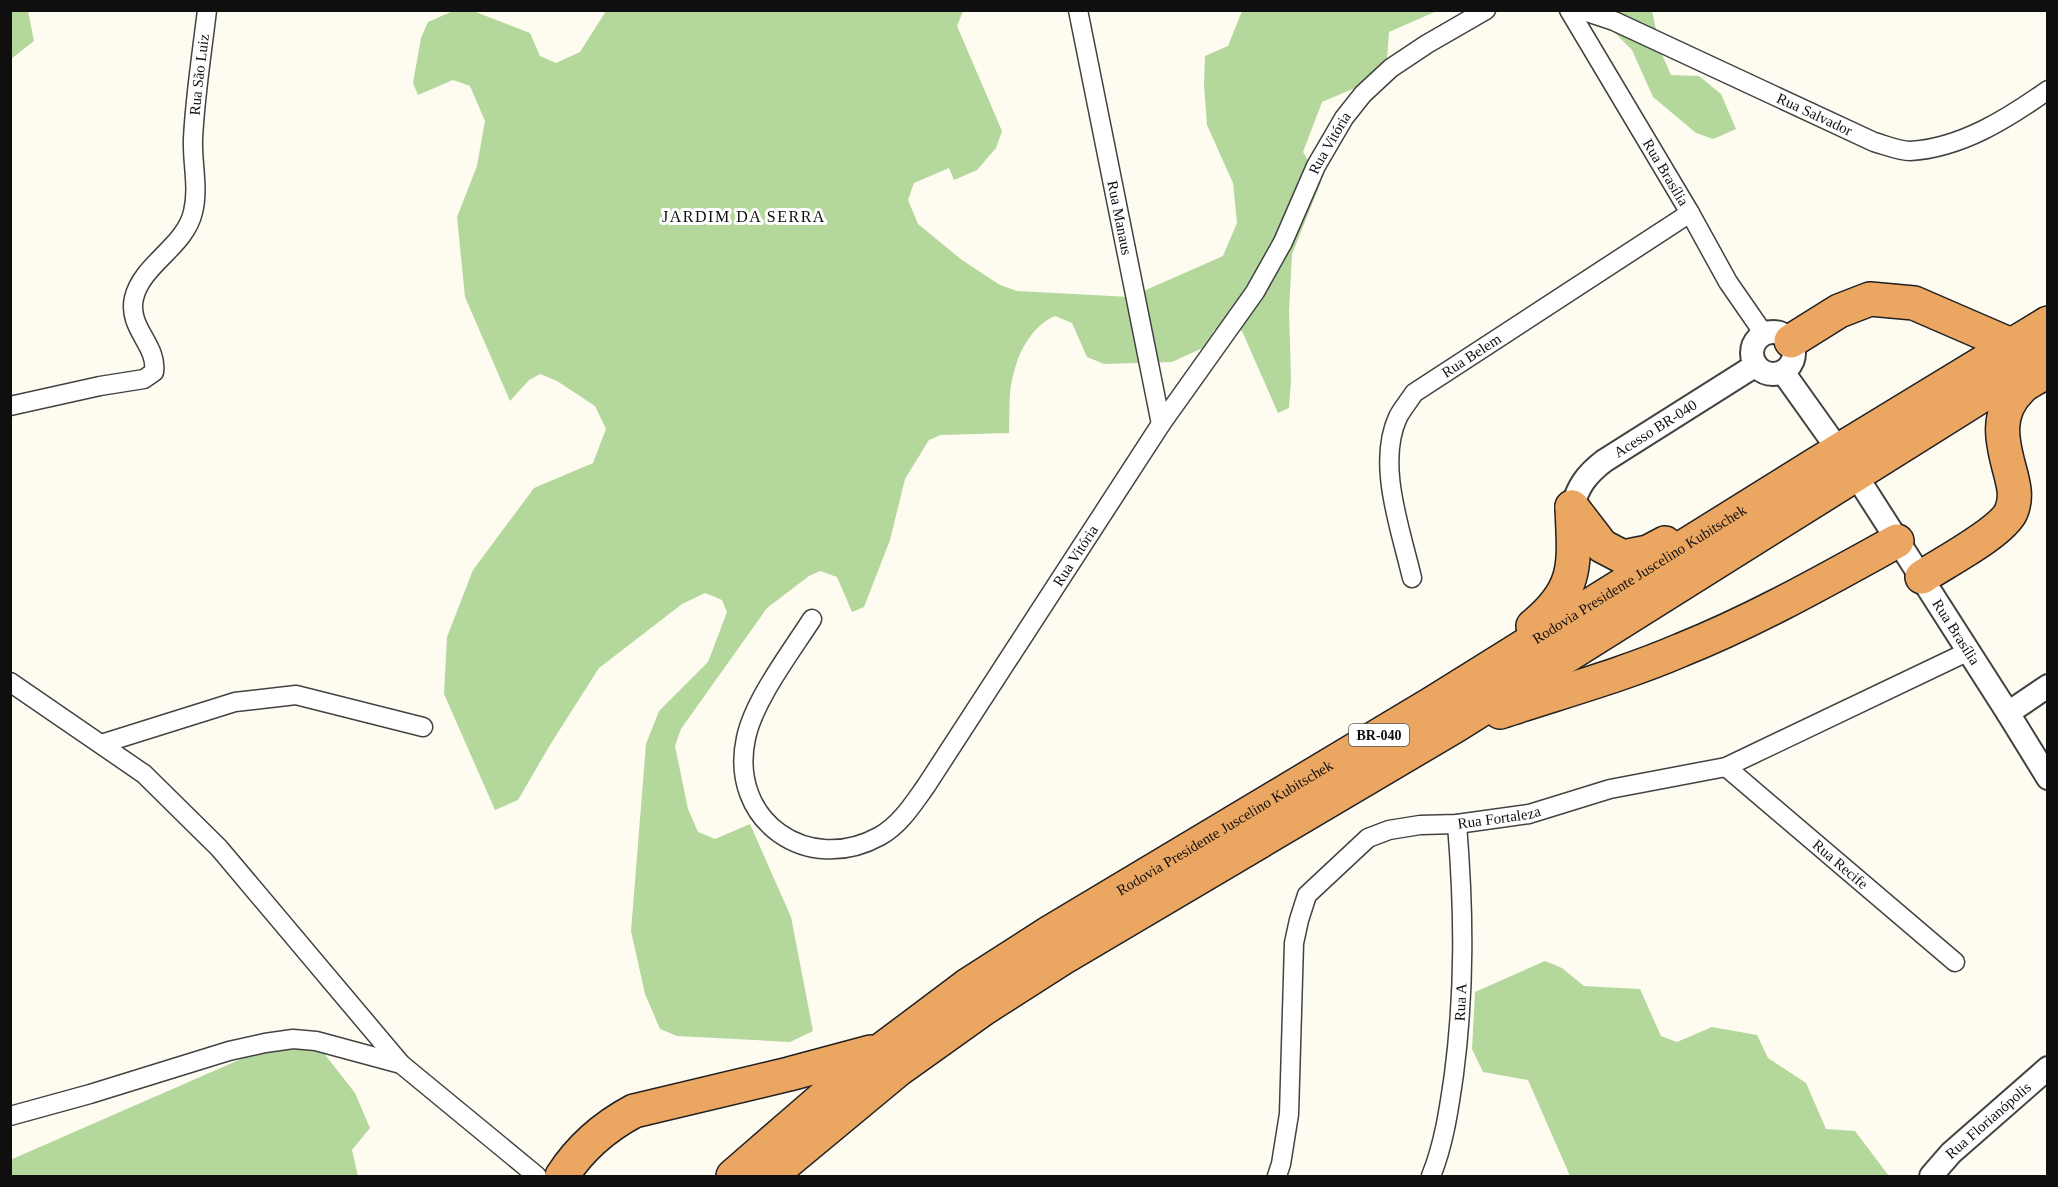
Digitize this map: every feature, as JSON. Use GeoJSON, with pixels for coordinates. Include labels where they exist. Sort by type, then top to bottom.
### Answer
{"type":"FeatureCollection","features":[{"type":"Feature","properties":{"kind":"highway"},"geometry":{"type":"LineString","coordinates":[[1777,338],[1870,299],[1914,303],[2011,345]]}},
{"type":"Feature","properties":{"kind":"highway","name":"Rodovia Presidente Juscelino Kubitschek"},"geometry":{"type":"LineString","coordinates":[[733,1176],[822,1098],[968,985],[1049,933],[1433,703],[1824,451],[2048,323]]}},
{"type":"Feature","properties":{"kind":"highway","name":"Rodovia Presidente Juscelino Kubitschek"},"geometry":{"type":"LineString","coordinates":[[770,1176],[899,1069],[982,1009],[1060,958],[1455,726],[2048,354]]}},
{"type":"Feature","properties":{"kind":"highway"},"geometry":{"type":"LineString","coordinates":[[1922,577],[1995,530],[2010,514],[2015,499],[2003,433],[2003,417],[2020,388],[2048,371]]}},
{"type":"Feature","properties":{"kind":"highway"},"geometry":{"type":"LineString","coordinates":[[1572,507],[1602,546],[1623,557],[1636,556],[1648,552],[1824,451]]}},
{"type":"Feature","properties":{"kind":"highway"},"geometry":{"type":"LineString","coordinates":[[1433,703],[1545,616],[1559,602],[1568,584],[1574,560],[1572,507]]}},
{"type":"Feature","properties":{"kind":"highway"},"geometry":{"type":"LineString","coordinates":[[1455,726],[1681,651],[1790,600],[1897,541]]}},
{"type":"Feature","properties":{"kind":"highway"},"geometry":{"type":"LineString","coordinates":[[562,1176],[591,1140],[616,1120],[634,1111],[789,1074],[884,1048]]}},
{"type":"Feature","properties":{"kind":"street","name":"Rua São Luiz"},"geometry":{"type":"LineString","coordinates":[[10,406],[100,386],[144,379],[154,372],[152,357],[133,317],[134,302],[147,273],[183,232],[193,214],[195,195],[193,139],[207,10]]}},
{"type":"Feature","properties":{"kind":"street","name":"Rua Manaus"},"geometry":{"type":"LineString","coordinates":[[1078,10],[1161,424]]}},
{"type":"Feature","properties":{"kind":"street","name":"Rua Vitória"},"geometry":{"type":"LineString","coordinates":[[812,619],[754,712],[746,739],[743,765],[747,791],[754,807],[766,824],[780,836],[806,845],[828,849],[855,847],[882,836],[903,817],[927,786],[1161,424],[1255,292],[1283,242],[1316,166],[1344,118],[1363,93],[1391,68],[1486,10]]}},
{"type":"Feature","properties":{"kind":"street","name":"Rua Brasília"},"geometry":{"type":"LineString","coordinates":[[1569,10],[1690,213],[1728,282],[1777,338]]}},
{"type":"Feature","properties":{"kind":"street","name":"Rua Salvador"},"geometry":{"type":"LineString","coordinates":[[1581,10],[1614,21],[1874,142],[1908,151],[1939,146],[1970,137],[2048,90]]}},
{"type":"Feature","properties":{"kind":"street","name":"Rua Belem"},"geometry":{"type":"LineString","coordinates":[[1412,578],[1390,486],[1391,440],[1399,417],[1414,393],[1690,213]]}},
{"type":"Feature","properties":{"kind":"street"},"geometry":{"type":"LineString","coordinates":[[1777,338],[1795,355],[1793,362],[1783,372],[1765,373],[1756,365],[1753,358],[1754,345],[1777,338]]}},
{"type":"Feature","properties":{"kind":"street","name":"Acesso BR-040"},"geometry":{"type":"LineString","coordinates":[[1572,507],[1576,492],[1587,474],[1756,365]]}},
{"type":"Feature","properties":{"kind":"street"},"geometry":{"type":"LineString","coordinates":[[1783,372],[1824,451]]}},
{"type":"Feature","properties":{"kind":"street","name":"Rua Brasília"},"geometry":{"type":"LineString","coordinates":[[1864,488],[2048,778]]}},
{"type":"Feature","properties":{"kind":"street","name":"Rua Fortaleza"},"geometry":{"type":"LineString","coordinates":[[1277,1176],[1289,1114],[1294,943],[1299,920],[1307,895],[1368,838],[1389,830],[1420,825],[1457,824],[1529,814],[1610,789],[1726,767],[1967,652]]}},
{"type":"Feature","properties":{"kind":"street"},"geometry":{"type":"LineString","coordinates":[[10,682],[144,774],[219,848],[401,1064],[537,1176]]}},
{"type":"Feature","properties":{"kind":"street"},"geometry":{"type":"LineString","coordinates":[[2008,713],[2048,686]]}},
{"type":"Feature","properties":{"kind":"street"},"geometry":{"type":"LineString","coordinates":[[101,744],[235,702],[296,695],[423,727]]}},
{"type":"Feature","properties":{"kind":"street","name":"Rua Recife"},"geometry":{"type":"LineString","coordinates":[[1726,767],[1955,962]]}},
{"type":"Feature","properties":{"kind":"street","name":"Rua A"},"geometry":{"type":"LineString","coordinates":[[1431,1176],[1448,1118],[1458,1038],[1463,962],[1463,898],[1457,824]]}},
{"type":"Feature","properties":{"kind":"street"},"geometry":{"type":"LineString","coordinates":[[10,1116],[265,1042],[293,1039],[316,1041],[401,1064]]}},
{"type":"Feature","properties":{"kind":"street","name":"Rua Florianópolis"},"geometry":{"type":"LineString","coordinates":[[1931,1176],[1951,1153],[2048,1068]]}},
{"type":"Feature","properties":{"kind":"green space"},"geometry":{"type":"Polygon","coordinates":[[[11,10],[28,11],[34,41],[11,59],[11,10]]]}},
{"type":"Feature","properties":{"kind":"green space"},"geometry":{"type":"Polygon","coordinates":[[[453,11],[473,11],[530,33],[540,56],[556,63],[580,52],[606,11],[963,11],[957,26],[1002,131],[996,148],[977,170],[954,180],[949,168],[914,183],[908,200],[918,224],[962,260],[1000,285],[1017,291],[1130,297],[1223,256],[1237,223],[1233,183],[1207,125],[1204,85],[1205,56],[1228,46],[1242,11],[1437,11],[1389,32],[1387,60],[1369,82],[1322,102],[1303,152],[1321,182],[1292,254],[1289,311],[1291,379],[1289,408],[1278,413],[1242,331],[1226,325],[1214,330],[1207,346],[1172,362],[1104,364],[1087,357],[1072,323],[1055,316],[1047,320],[1028,340],[1015,367],[1010,390],[1009,433],[941,435],[929,440],[905,479],[890,540],[864,607],[852,612],[837,577],[820,571],[809,576],[767,608],[681,729],[675,746],[688,809],[698,832],[715,839],[750,824],[791,917],[813,1031],[790,1042],[677,1036],[660,1029],[645,994],[631,931],[646,744],[659,711],[708,662],[727,612],[722,600],[705,593],[682,604],[599,668],[518,800],[495,810],[444,694],[447,637],[473,570],[534,488],[593,463],[606,429],[595,406],[557,381],[540,374],[529,380],[510,401],[465,297],[457,217],[477,166],[485,121],[470,86],[453,80],[418,95],[413,83],[421,38],[428,22],[453,11]]]}},
{"type":"Feature","properties":{"kind":"green space"},"geometry":{"type":"Polygon","coordinates":[[[1593,11],[1652,11],[1661,52],[1671,75],[1699,76],[1721,94],[1736,129],[1713,139],[1696,133],[1653,97],[1632,50],[1593,11]]]}},
{"type":"Feature","properties":{"kind":"green space"},"geometry":{"type":"Polygon","coordinates":[[[1545,961],[1562,968],[1584,986],[1640,989],[1661,1036],[1677,1042],[1712,1027],[1757,1035],[1768,1058],[1806,1083],[1826,1129],[1855,1131],[1889,1176],[1570,1176],[1528,1080],[1483,1072],[1472,1049],[1475,992],[1545,961]]]}},
{"type":"Feature","properties":{"kind":"green space"},"geometry":{"type":"Polygon","coordinates":[[[278,1043],[306,1045],[323,1052],[355,1093],[370,1128],[352,1150],[358,1176],[11,1176],[10,1160],[278,1043]]]}},
{"type":"Feature","properties":{"kind":"district","name":"JARDIM DA SERRA"},"geometry":{"type":"Point","coordinates":[744,216]}}]}
